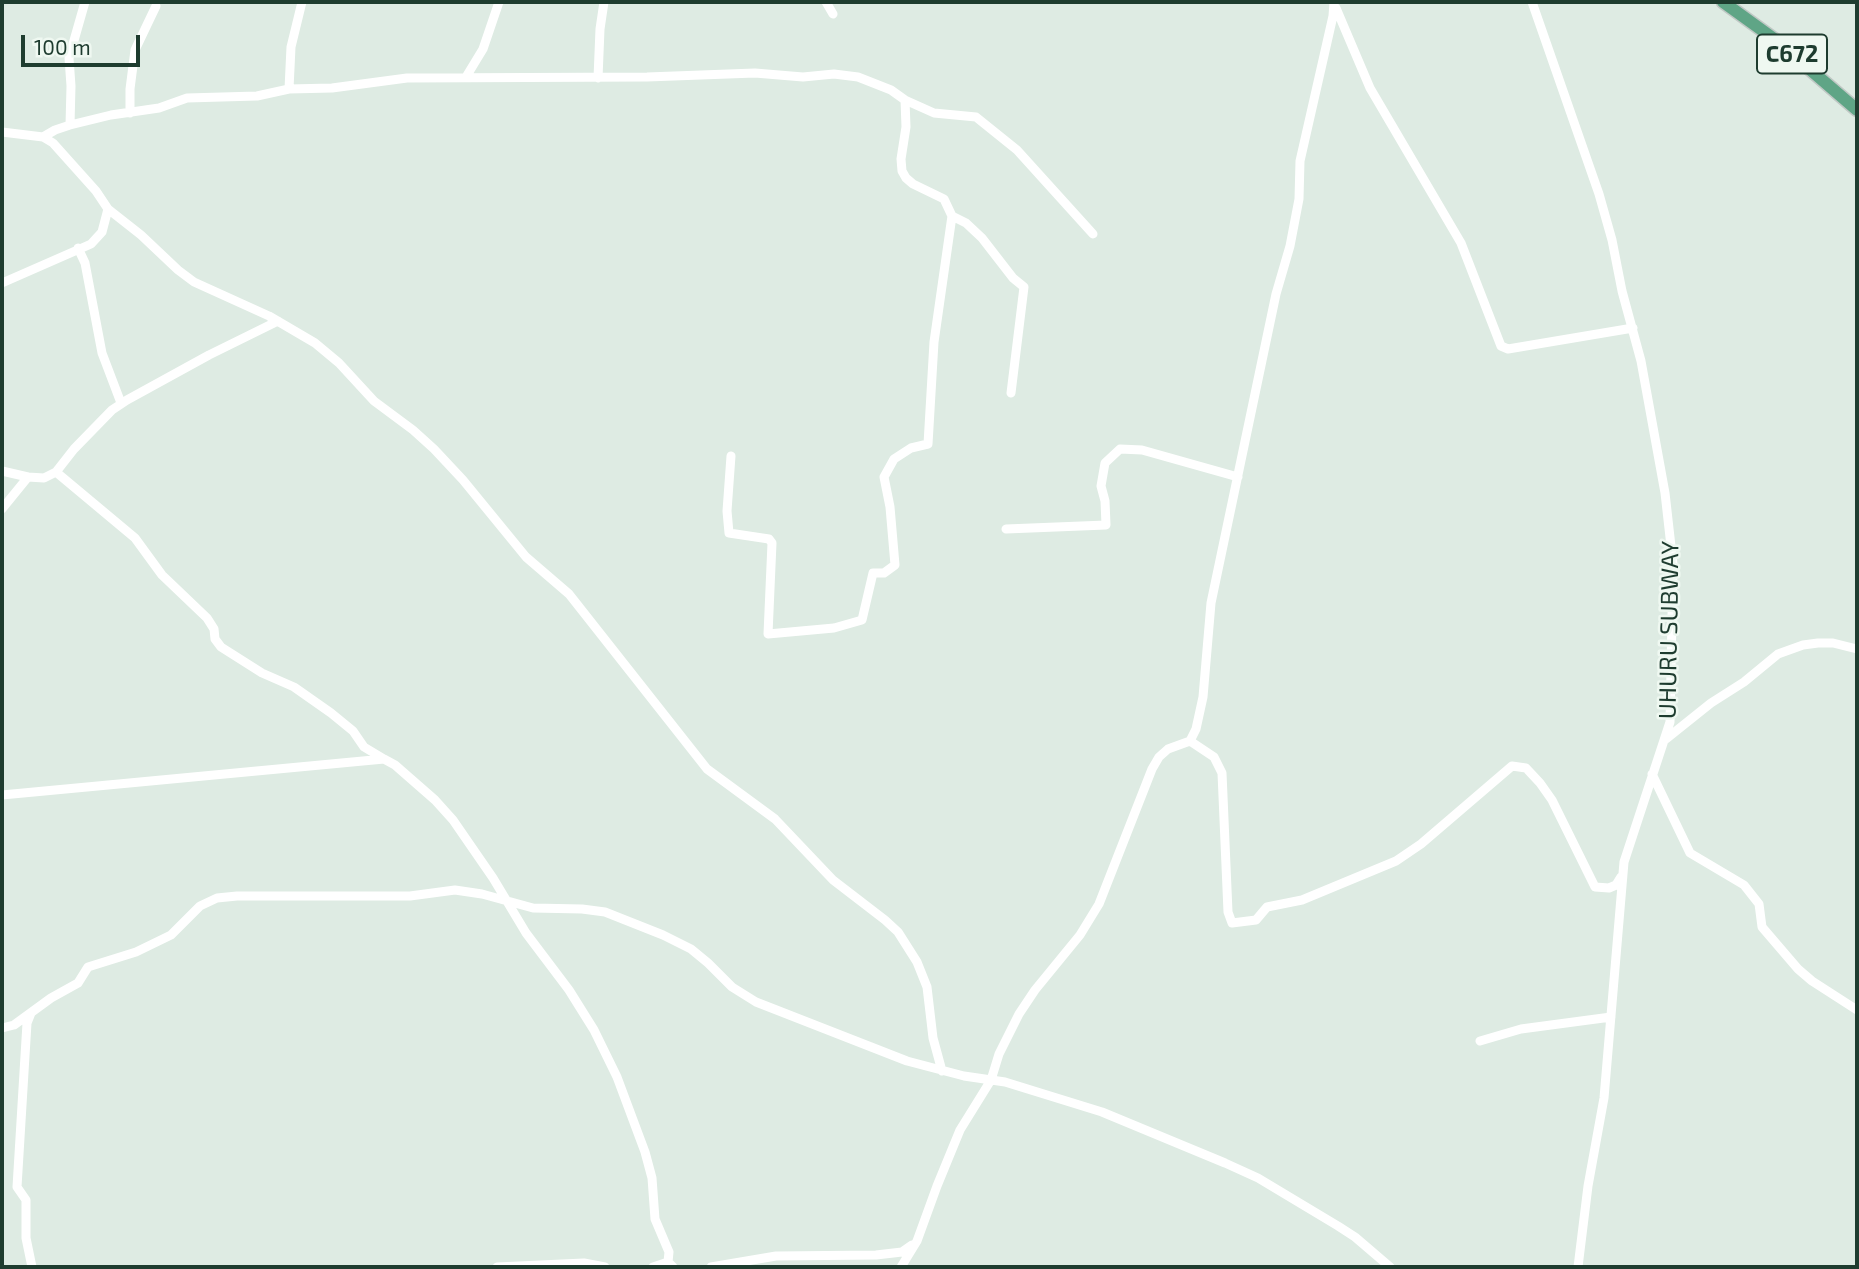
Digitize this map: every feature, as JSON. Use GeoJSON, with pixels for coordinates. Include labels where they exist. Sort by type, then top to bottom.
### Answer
{"type":"FeatureCollection","features":[{"type":"Feature","properties":{"kind":"main road","name":"C672"},"geometry":{"type":"LineString","coordinates":[[1723,2],[1777,41],[1856,108]]}},
{"type":"Feature","properties":{"kind":"street"},"geometry":{"type":"LineString","coordinates":[[70,125],[69,58],[85,2]]}},
{"type":"Feature","properties":{"kind":"street"},"geometry":{"type":"LineString","coordinates":[[289,89],[291,47],[302,2]]}},
{"type":"Feature","properties":{"kind":"street"},"geometry":{"type":"LineString","coordinates":[[466,77],[484,49],[499,2]]}},
{"type":"Feature","properties":{"kind":"street"},"geometry":{"type":"LineString","coordinates":[[598,78],[604,2]]}},
{"type":"Feature","properties":{"kind":"street"},"geometry":{"type":"LineString","coordinates":[[826,2],[833,14]]}},
{"type":"Feature","properties":{"kind":"street","name":"UHURU SUBWAY"},"geometry":{"type":"LineString","coordinates":[[1532,2],[1599,194],[1633,328],[1670,527],[1672,564],[1671,707],[1665,740],[1628,848],[1622,876],[1604,1098],[1588,1186],[1578,1267]]}},
{"type":"Feature","properties":{"kind":"street"},"geometry":{"type":"LineString","coordinates":[[1334,3],[1370,88],[1461,243],[1501,346],[1508,349],[1633,328]]}},
{"type":"Feature","properties":{"kind":"street"},"geometry":{"type":"LineString","coordinates":[[901,1267],[917,1241],[955,1141],[991,1080],[999,1054],[1019,1014],[1094,914],[1158,757],[1168,749],[1190,741],[1196,729],[1203,697],[1211,603],[1276,294],[1290,246],[1299,199],[1300,161],[1334,3]]}},
{"type":"Feature","properties":{"kind":"street"},"geometry":{"type":"LineString","coordinates":[[130,113],[135,50],[156,6]]}},
{"type":"Feature","properties":{"kind":"street"},"geometry":{"type":"LineString","coordinates":[[43,137],[70,125],[111,115],[159,108],[187,98],[257,96],[289,89],[332,88],[407,78],[598,78],[748,73],[803,77],[841,74],[859,77],[891,90],[905,100],[934,113],[976,117],[1017,150],[1093,234]]}},
{"type":"Feature","properties":{"kind":"street"},"geometry":{"type":"LineString","coordinates":[[731,456],[727,511],[729,533],[769,539],[772,543],[768,634],[834,628],[862,620],[873,573],[884,573],[894,565],[890,507],[884,477],[894,459],[911,448],[928,444],[934,342],[952,216],[944,200],[913,184],[903,174],[901,159],[906,127],[905,100]]}},
{"type":"Feature","properties":{"kind":"street"},"geometry":{"type":"LineString","coordinates":[[55,130],[51,139],[108,209],[194,282],[278,321],[327,352],[374,401],[422,437],[463,480],[526,557],[569,594],[707,769],[770,814],[847,892],[892,925],[917,962],[927,986],[933,1038],[942,1071]]}},
{"type":"Feature","properties":{"kind":"street"},"geometry":{"type":"LineString","coordinates":[[2,132],[43,137],[57,146]]}},
{"type":"Feature","properties":{"kind":"street"},"geometry":{"type":"LineString","coordinates":[[2,283],[91,244],[102,232],[108,209]]}},
{"type":"Feature","properties":{"kind":"street"},"geometry":{"type":"LineString","coordinates":[[952,216],[966,223],[986,243],[1025,290],[1011,393]]}},
{"type":"Feature","properties":{"kind":"street"},"geometry":{"type":"LineString","coordinates":[[78,248],[85,262],[102,353],[121,403]]}},
{"type":"Feature","properties":{"kind":"street"},"geometry":{"type":"LineString","coordinates":[[2,471],[44,478],[55,472],[74,449],[121,403],[278,321]]}},
{"type":"Feature","properties":{"kind":"street"},"geometry":{"type":"LineString","coordinates":[[1006,529],[1106,525],[1105,500],[1101,486],[1105,463],[1120,449],[1142,450],[1238,477]]}},
{"type":"Feature","properties":{"kind":"street"},"geometry":{"type":"LineString","coordinates":[[55,472],[135,538],[162,575],[207,618],[221,647],[262,673],[294,687],[345,723],[365,747],[395,765],[440,805],[508,901],[533,943],[573,996],[594,1030],[617,1077],[650,1168],[655,1219],[671,1265],[653,1267]]}},
{"type":"Feature","properties":{"kind":"street"},"geometry":{"type":"LineString","coordinates":[[2,508],[28,477]]}},
{"type":"Feature","properties":{"kind":"street"},"geometry":{"type":"LineString","coordinates":[[1665,740],[1778,654],[1818,643],[1833,643],[1857,649]]}},
{"type":"Feature","properties":{"kind":"street"},"geometry":{"type":"LineString","coordinates":[[1190,741],[1214,757],[1222,773],[1228,912],[1232,923],[1256,920],[1267,907],[1302,900],[1396,861],[1421,844],[1512,766],[1526,768],[1552,800],[1595,887],[1612,887],[1622,876]]}},
{"type":"Feature","properties":{"kind":"street"},"geometry":{"type":"LineString","coordinates":[[2,795],[384,759]]}},
{"type":"Feature","properties":{"kind":"street"},"geometry":{"type":"LineString","coordinates":[[1652,774],[1690,853],[1744,886],[1759,904],[1762,928],[1798,969],[1857,1010]]}},
{"type":"Feature","properties":{"kind":"street"},"geometry":{"type":"LineString","coordinates":[[2,1028],[14,1025],[78,983],[88,967],[161,941],[178,930],[200,906],[217,898],[410,896],[456,890],[533,908],[605,912],[691,949],[732,987],[756,1002],[907,1061],[942,1071],[1017,1085],[1102,1112],[1234,1167],[1338,1226],[1390,1267]]}},
{"type":"Feature","properties":{"kind":"street"},"geometry":{"type":"LineString","coordinates":[[31,1012],[27,1023],[17,1187],[26,1200],[26,1238],[32,1267]]}},
{"type":"Feature","properties":{"kind":"street"},"geometry":{"type":"LineString","coordinates":[[1480,1041],[1521,1029],[1611,1017]]}},
{"type":"Feature","properties":{"kind":"street"},"geometry":{"type":"LineString","coordinates":[[711,1267],[776,1256],[902,1252],[917,1241]]}},
{"type":"Feature","properties":{"kind":"street"},"geometry":{"type":"LineString","coordinates":[[497,1267],[584,1263],[605,1267]]}}]}
